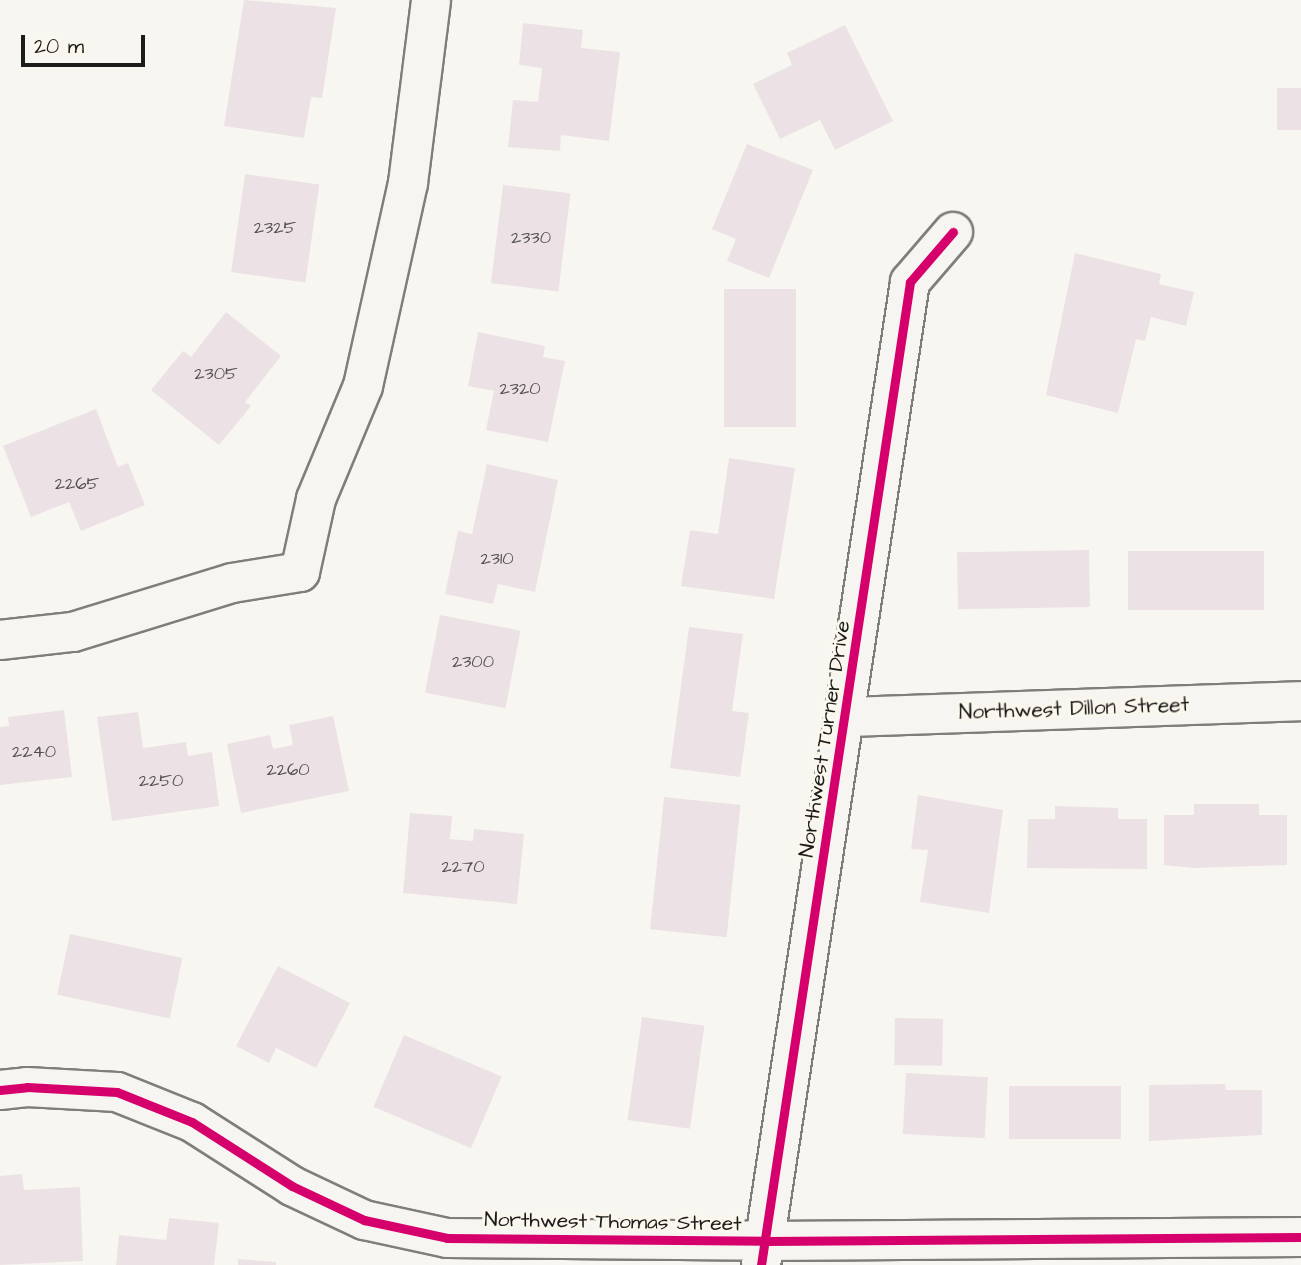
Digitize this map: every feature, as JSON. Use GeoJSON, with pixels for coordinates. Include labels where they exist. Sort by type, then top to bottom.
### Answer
{"type":"FeatureCollection","features":[{"type":"Feature","properties":{"kind":"street"},"geometry":{"type":"LineString","coordinates":[[0,640],[73,632],[232,583],[300,572],[316,499],[363,386],[408,183],[430,0]]}},
{"type":"Feature","properties":{"kind":"street","name":"Northwest Turner Drive"},"geometry":{"type":"LineString","coordinates":[[763,1253],[847,717],[910,282],[953,232]]}},
{"type":"Feature","properties":{"kind":"street","name":"Northwest Dillon Street"},"geometry":{"type":"LineString","coordinates":[[847,717],[1301,701]]}},
{"type":"Feature","properties":{"kind":"street","name":"Northwest Thomas Street"},"geometry":{"type":"LineString","coordinates":[[0,1090],[27,1087],[117,1092],[192,1122],[292,1186],[364,1220],[447,1238],[763,1253],[1301,1237]]}},
{"type":"Feature","properties":{"kind":"building"},"geometry":{"type":"Polygon","coordinates":[[[244,0],[336,8],[322,98],[311,97],[304,138],[224,126],[244,0]]]}},
{"type":"Feature","properties":{"kind":"building"},"geometry":{"type":"Polygon","coordinates":[[[523,23],[583,30],[581,48],[620,52],[609,141],[561,135],[560,151],[508,147],[513,100],[538,102],[540,86],[542,68],[519,65],[523,23]]]}},
{"type":"Feature","properties":{"kind":"building"},"geometry":{"type":"Polygon","coordinates":[[[845,25],[893,121],[835,150],[820,120],[780,139],[753,84],[792,65],[787,53],[845,25]]]}},
{"type":"Feature","properties":{"kind":"building"},"geometry":{"type":"Polygon","coordinates":[[[1277,88],[1301,88],[1301,130],[1277,130],[1277,88]]]}},
{"type":"Feature","properties":{"kind":"building"},"geometry":{"type":"Polygon","coordinates":[[[747,144],[813,170],[769,278],[727,261],[736,239],[712,229],[747,144]]]}},
{"type":"Feature","properties":{"kind":"building"},"geometry":{"type":"Polygon","coordinates":[[[245,174],[319,184],[305,282],[231,272],[245,174]]]}},
{"type":"Feature","properties":{"kind":"building"},"geometry":{"type":"Polygon","coordinates":[[[503,185],[570,193],[558,292],[491,283],[503,185]]]}},
{"type":"Feature","properties":{"kind":"building"},"geometry":{"type":"Polygon","coordinates":[[[1075,253],[1161,274],[1159,284],[1194,292],[1186,326],[1151,317],[1145,341],[1136,339],[1118,413],[1046,395],[1075,253]]]}},
{"type":"Feature","properties":{"kind":"building"},"geometry":{"type":"Polygon","coordinates":[[[724,289],[796,289],[796,427],[724,427],[724,289]]]}},
{"type":"Feature","properties":{"kind":"building"},"geometry":{"type":"Polygon","coordinates":[[[226,312],[281,356],[245,402],[251,406],[219,445],[151,390],[183,351],[191,357],[226,312]]]}},
{"type":"Feature","properties":{"kind":"building"},"geometry":{"type":"Polygon","coordinates":[[[478,332],[545,346],[543,357],[565,361],[548,442],[486,430],[494,391],[468,386],[478,332]]]}},
{"type":"Feature","properties":{"kind":"building"},"geometry":{"type":"Polygon","coordinates":[[[96,409],[118,467],[128,463],[145,505],[81,531],[69,502],[31,517],[3,446],[96,409]]]}},
{"type":"Feature","properties":{"kind":"building"},"geometry":{"type":"Polygon","coordinates":[[[729,458],[795,468],[774,599],[681,586],[690,530],[718,534],[729,458]]]}},
{"type":"Feature","properties":{"kind":"building"},"geometry":{"type":"Polygon","coordinates":[[[487,464],[558,480],[535,592],[498,584],[493,604],[445,594],[458,531],[472,534],[487,464]]]}},
{"type":"Feature","properties":{"kind":"building"},"geometry":{"type":"Polygon","coordinates":[[[1089,550],[1090,607],[958,609],[957,552],[1089,550]]]}},
{"type":"Feature","properties":{"kind":"building"},"geometry":{"type":"Polygon","coordinates":[[[1128,551],[1264,551],[1264,610],[1128,610],[1128,551]]]}},
{"type":"Feature","properties":{"kind":"building"},"geometry":{"type":"Polygon","coordinates":[[[440,615],[520,631],[505,708],[425,693],[440,615]]]}},
{"type":"Feature","properties":{"kind":"building"},"geometry":{"type":"Polygon","coordinates":[[[689,627],[743,634],[732,711],[749,713],[740,777],[670,768],[689,627]]]}},
{"type":"Feature","properties":{"kind":"building"},"geometry":{"type":"Polygon","coordinates":[[[64,710],[72,777],[0,785],[0,727],[9,726],[8,717],[64,710]]]}},
{"type":"Feature","properties":{"kind":"building"},"geometry":{"type":"Polygon","coordinates":[[[138,712],[143,748],[186,742],[188,756],[212,752],[219,806],[112,821],[97,717],[138,712]]]}},
{"type":"Feature","properties":{"kind":"building"},"geometry":{"type":"Polygon","coordinates":[[[333,716],[349,791],[241,813],[227,744],[270,735],[273,749],[293,745],[289,725],[333,716]]]}},
{"type":"Feature","properties":{"kind":"building"},"geometry":{"type":"Polygon","coordinates":[[[918,795],[1003,810],[989,913],[920,902],[928,850],[911,849],[918,795]]]}},
{"type":"Feature","properties":{"kind":"building"},"geometry":{"type":"Polygon","coordinates":[[[664,797],[741,805],[727,937],[650,929],[664,797]]]}},
{"type":"Feature","properties":{"kind":"building"},"geometry":{"type":"Polygon","coordinates":[[[1194,804],[1259,804],[1259,815],[1287,815],[1287,865],[1194,868],[1164,865],[1164,815],[1194,815],[1194,804]]]}},
{"type":"Feature","properties":{"kind":"building"},"geometry":{"type":"Polygon","coordinates":[[[1055,806],[1118,808],[1118,819],[1147,819],[1147,869],[1027,868],[1028,819],[1055,819],[1055,806]]]}},
{"type":"Feature","properties":{"kind":"building"},"geometry":{"type":"Polygon","coordinates":[[[410,813],[452,816],[450,839],[473,841],[474,829],[524,834],[517,904],[403,893],[410,813]]]}},
{"type":"Feature","properties":{"kind":"building"},"geometry":{"type":"Polygon","coordinates":[[[70,934],[182,958],[170,1019],[57,995],[70,934]]]}},
{"type":"Feature","properties":{"kind":"building"},"geometry":{"type":"Polygon","coordinates":[[[278,966],[350,1003],[316,1068],[276,1048],[269,1063],[236,1046],[278,966]]]}},
{"type":"Feature","properties":{"kind":"building"},"geometry":{"type":"Polygon","coordinates":[[[642,1017],[704,1026],[690,1129],[628,1120],[642,1017]]]}},
{"type":"Feature","properties":{"kind":"building"},"geometry":{"type":"Polygon","coordinates":[[[895,1018],[943,1019],[942,1066],[894,1065],[895,1018]]]}},
{"type":"Feature","properties":{"kind":"building"},"geometry":{"type":"Polygon","coordinates":[[[404,1035],[502,1076],[471,1148],[374,1107],[404,1035]]]}},
{"type":"Feature","properties":{"kind":"building"},"geometry":{"type":"Polygon","coordinates":[[[906,1073],[988,1077],[985,1138],[903,1134],[906,1073]]]}},
{"type":"Feature","properties":{"kind":"building"},"geometry":{"type":"Polygon","coordinates":[[[1225,1084],[1226,1090],[1262,1090],[1262,1135],[1149,1141],[1149,1085],[1225,1084]]]}},
{"type":"Feature","properties":{"kind":"building"},"geometry":{"type":"Polygon","coordinates":[[[1009,1086],[1121,1086],[1121,1139],[1009,1139],[1009,1086]]]}},
{"type":"Feature","properties":{"kind":"building"},"geometry":{"type":"Polygon","coordinates":[[[22,1174],[24,1190],[80,1187],[83,1261],[0,1265],[0,1176],[22,1174]]]}},
{"type":"Feature","properties":{"kind":"building"},"geometry":{"type":"Polygon","coordinates":[[[169,1218],[219,1223],[214,1265],[116,1265],[119,1235],[166,1240],[169,1218]]]}},
{"type":"Feature","properties":{"kind":"building"},"geometry":{"type":"Polygon","coordinates":[[[238,1259],[276,1262],[276,1265],[238,1265],[238,1259]]]}},
{"type":"Feature","properties":{"kind":"cycle path"},"geometry":{"type":"LineString","coordinates":[[761,1265],[910,282],[953,232]]}},
{"type":"Feature","properties":{"kind":"cycle path"},"geometry":{"type":"LineString","coordinates":[[0,1090],[27,1087],[117,1092],[192,1122],[292,1186],[364,1220],[447,1238],[765,1241],[1301,1237]]}}]}
